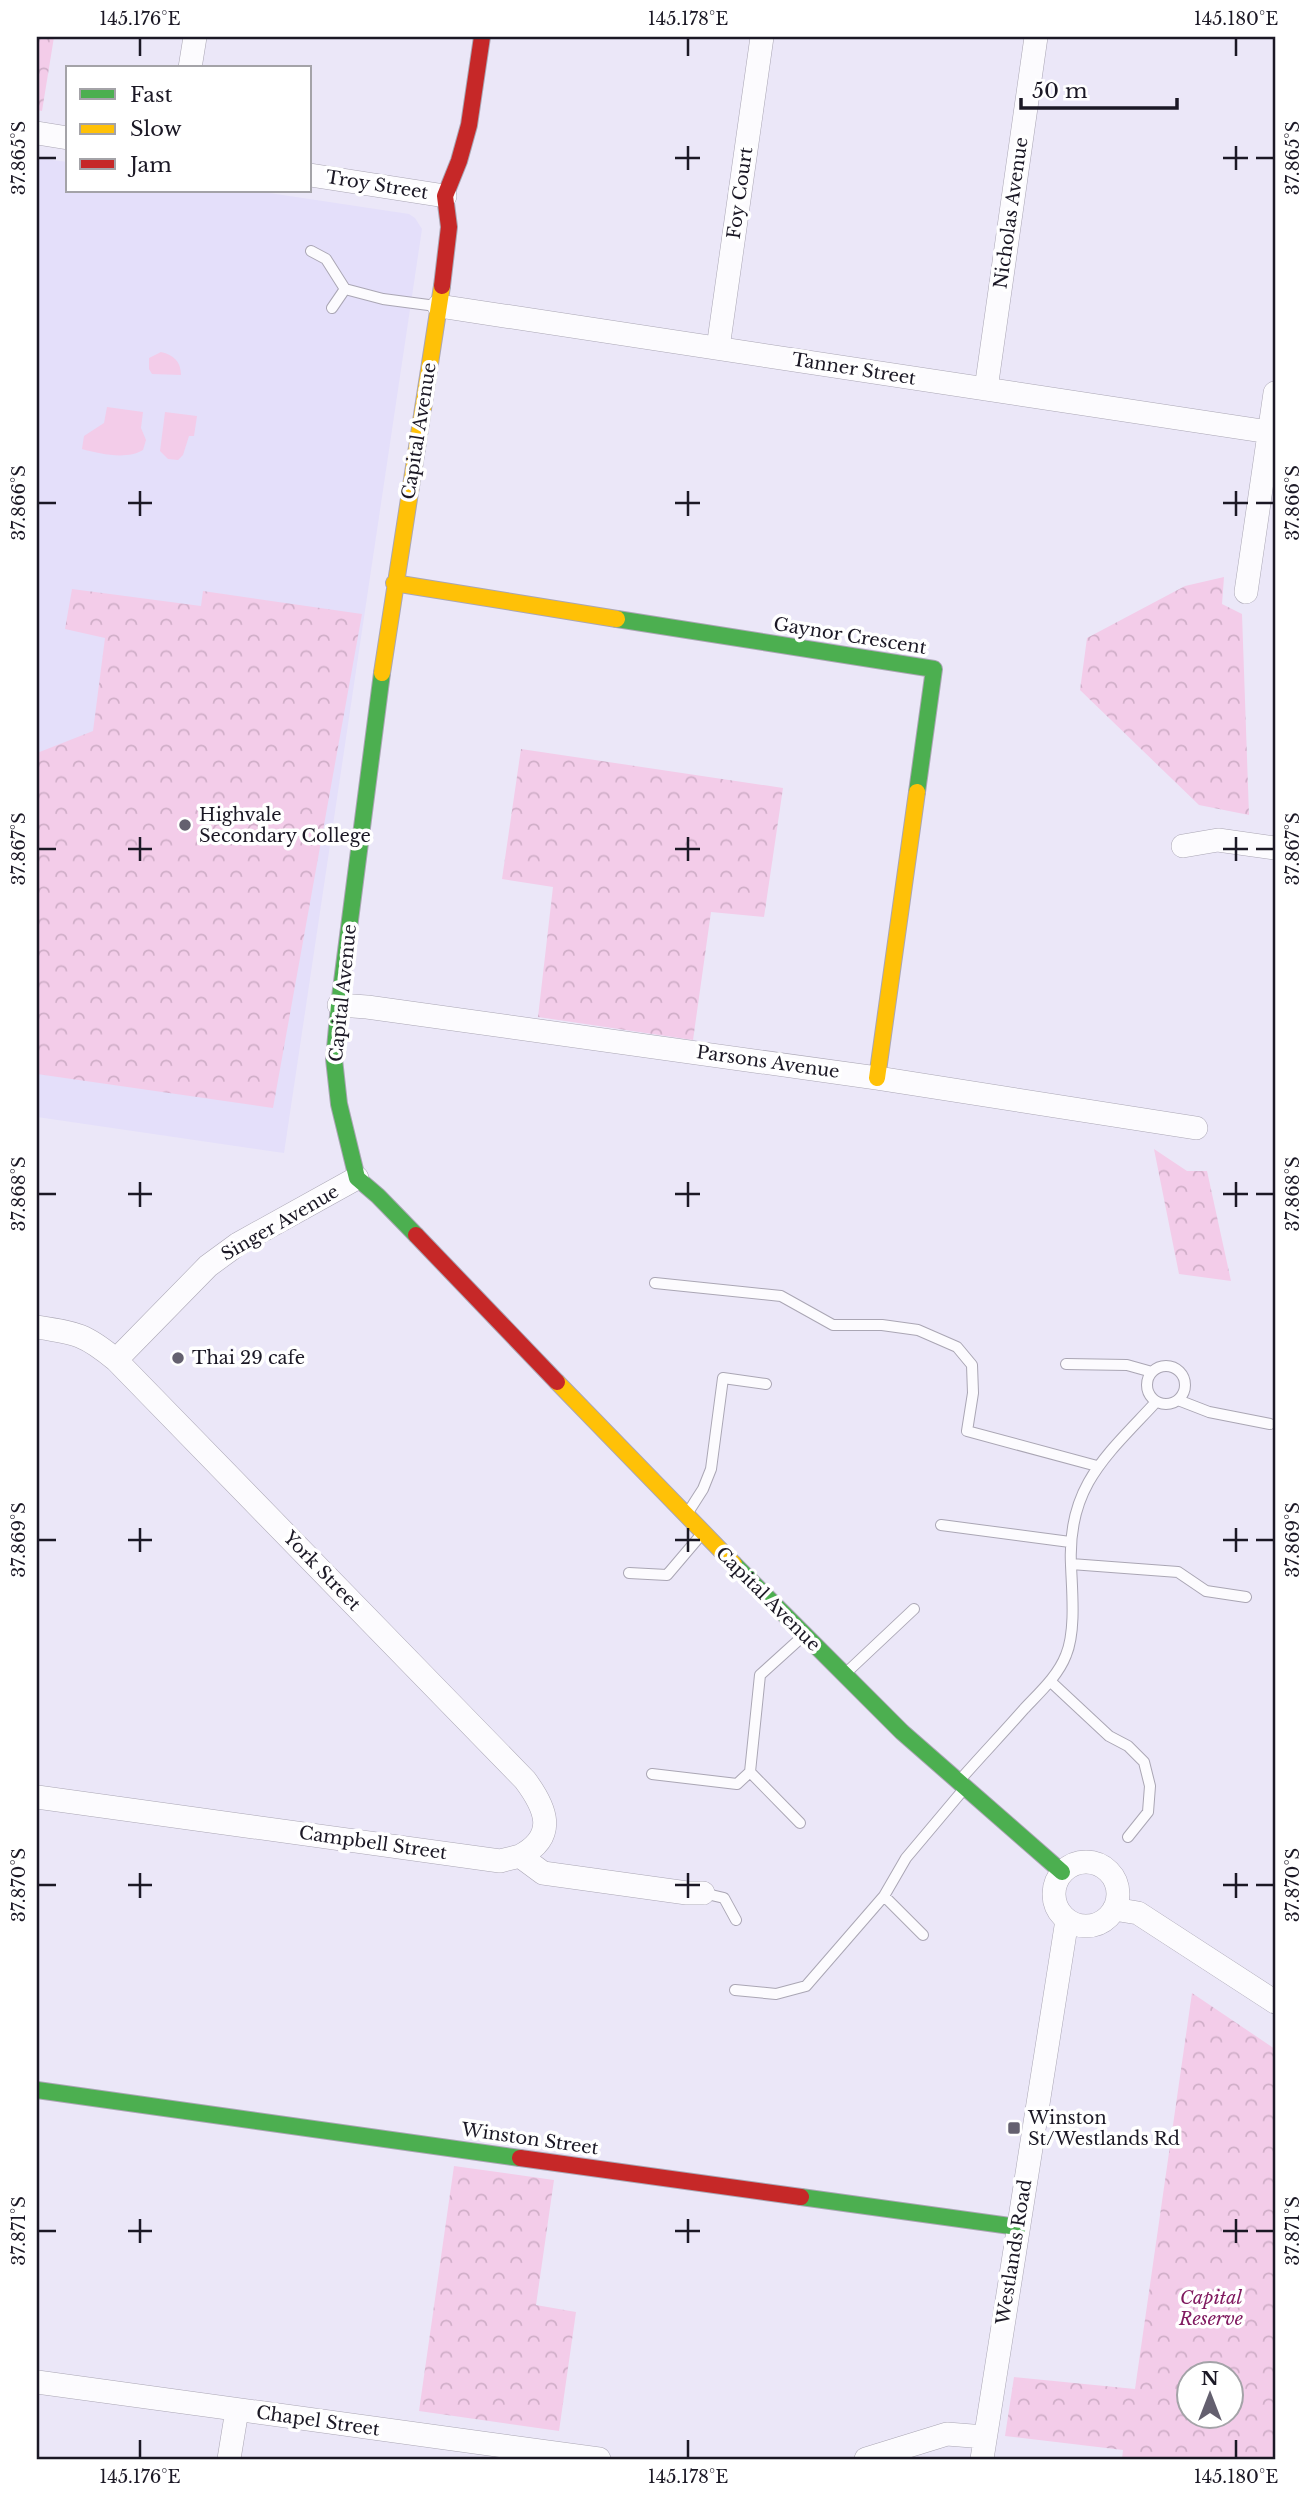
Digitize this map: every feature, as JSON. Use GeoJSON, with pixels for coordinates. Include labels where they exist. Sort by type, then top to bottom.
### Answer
{"type":"FeatureCollection","features":[{"type":"Feature","properties":{"kind":"street"},"geometry":{"type":"LineString","coordinates":[[190,66],[195,37]]}},
{"type":"Feature","properties":{"kind":"street","name":"Capital Avenue"},"geometry":{"type":"LineString","coordinates":[[482,37],[469,125],[445,196],[449,227],[447,257],[394,583],[339,1006],[334,1059],[339,1104],[357,1178],[378,1196],[685,1516],[844,1675],[902,1732],[1062,1872]]}},
{"type":"Feature","properties":{"kind":"street","name":"Foy Court"},"geometry":{"type":"LineString","coordinates":[[718,348],[762,37]]}},
{"type":"Feature","properties":{"kind":"street","name":"Nicholas Avenue"},"geometry":{"type":"LineString","coordinates":[[986,389],[1036,37]]}},
{"type":"Feature","properties":{"kind":"street"},"geometry":{"type":"LineString","coordinates":[[37,133],[66,138]]}},
{"type":"Feature","properties":{"kind":"street","name":"Troy Street"},"geometry":{"type":"LineString","coordinates":[[312,175],[445,196]]}},
{"type":"Feature","properties":{"kind":"street","name":"Tanner Street"},"geometry":{"type":"LineString","coordinates":[[439,306],[1269,432]]}},
{"type":"Feature","properties":{"kind":"street"},"geometry":{"type":"LineString","coordinates":[[1246,592],[1275,393]]}},
{"type":"Feature","properties":{"kind":"street","name":"Gaynor Crescent"},"geometry":{"type":"LineString","coordinates":[[394,583],[934,669],[877,1078]]}},
{"type":"Feature","properties":{"kind":"street"},"geometry":{"type":"LineString","coordinates":[[1183,846],[1218,840],[1275,848]]}},
{"type":"Feature","properties":{"kind":"street","name":"Parsons Avenue"},"geometry":{"type":"LineString","coordinates":[[339,1006],[367,1007],[877,1078],[1196,1128]]}},
{"type":"Feature","properties":{"kind":"street","name":"Singer Avenue"},"geometry":{"type":"LineString","coordinates":[[116,1360],[208,1266],[238,1244],[357,1178]]}},
{"type":"Feature","properties":{"kind":"street","name":"York Street"},"geometry":{"type":"LineString","coordinates":[[37,1328],[71,1332],[93,1340],[116,1360],[525,1780],[540,1800],[545,1816],[544,1830],[538,1842],[531,1851],[520,1856]]}},
{"type":"Feature","properties":{"kind":"street","name":"Campbell Street"},"geometry":{"type":"LineString","coordinates":[[37,1797],[500,1861],[520,1856]]}},
{"type":"Feature","properties":{"kind":"street"},"geometry":{"type":"LineString","coordinates":[[520,1856],[543,1873],[703,1893]]}},
{"type":"Feature","properties":{"kind":"street"},"geometry":{"type":"LineString","coordinates":[[1082,1862],[1103,1867],[1111,1874],[1118,1895],[1114,1909],[1107,1918],[1086,1926],[1067,1920],[1060,1912],[1054,1891],[1062,1872],[1082,1862]]}},
{"type":"Feature","properties":{"kind":"street"},"geometry":{"type":"LineString","coordinates":[[1114,1909],[1138,1913],[1275,2001]]}},
{"type":"Feature","properties":{"kind":"street","name":"Westlands Road"},"geometry":{"type":"LineString","coordinates":[[984,2448],[1067,1920]]}},
{"type":"Feature","properties":{"kind":"street","name":"Winston Street"},"geometry":{"type":"LineString","coordinates":[[37,2090],[1017,2227]]}},
{"type":"Feature","properties":{"kind":"street","name":"Chapel Street"},"geometry":{"type":"LineString","coordinates":[[37,2382],[237,2410],[486,2452],[599,2459]]}},
{"type":"Feature","properties":{"kind":"street"},"geometry":{"type":"LineString","coordinates":[[229,2459],[237,2410]]}},
{"type":"Feature","properties":{"kind":"street"},"geometry":{"type":"LineString","coordinates":[[866,2459],[947,2434],[984,2448]]}},
{"type":"Feature","properties":{"kind":"lane"},"geometry":{"type":"LineString","coordinates":[[311,251],[326,259],[345,289],[383,299],[439,306]]}},
{"type":"Feature","properties":{"kind":"lane"},"geometry":{"type":"LineString","coordinates":[[332,308],[345,289]]}},
{"type":"Feature","properties":{"kind":"lane"},"geometry":{"type":"LineString","coordinates":[[655,1283],[781,1296],[833,1325],[882,1325],[918,1330],[957,1347],[972,1365],[973,1393],[967,1431],[1097,1466]]}},
{"type":"Feature","properties":{"kind":"lane"},"geometry":{"type":"LineString","coordinates":[[1066,1364],[1127,1365],[1152,1372]]}},
{"type":"Feature","properties":{"kind":"lane"},"geometry":{"type":"LineString","coordinates":[[1165,1366],[1181,1373],[1185,1388],[1178,1400],[1166,1405],[1156,1402],[1146,1384],[1152,1372],[1165,1366]]}},
{"type":"Feature","properties":{"kind":"lane"},"geometry":{"type":"LineString","coordinates":[[685,1516],[703,1489],[711,1469],[723,1378],[766,1384]]}},
{"type":"Feature","properties":{"kind":"lane"},"geometry":{"type":"LineString","coordinates":[[1178,1400],[1209,1412],[1270,1424]]}},
{"type":"Feature","properties":{"kind":"lane"},"geometry":{"type":"LineString","coordinates":[[735,1990],[776,1994],[806,1986],[884,1896],[906,1858],[961,1785],[1050,1681],[1066,1654],[1073,1609],[1070,1542],[1086,1483],[1097,1466],[1156,1402]]}},
{"type":"Feature","properties":{"kind":"lane"},"geometry":{"type":"LineString","coordinates":[[941,1525],[1070,1542]]}},
{"type":"Feature","properties":{"kind":"lane"},"geometry":{"type":"LineString","coordinates":[[629,1573],[667,1575],[703,1533]]}},
{"type":"Feature","properties":{"kind":"lane"},"geometry":{"type":"LineString","coordinates":[[1071,1564],[1178,1572],[1206,1591],[1246,1597]]}},
{"type":"Feature","properties":{"kind":"lane"},"geometry":{"type":"LineString","coordinates":[[844,1675],[914,1609]]}},
{"type":"Feature","properties":{"kind":"lane"},"geometry":{"type":"LineString","coordinates":[[652,1774],[737,1784],[750,1772],[760,1675],[804,1635]]}},
{"type":"Feature","properties":{"kind":"lane"},"geometry":{"type":"LineString","coordinates":[[1050,1681],[1109,1736],[1128,1746],[1144,1762],[1150,1786],[1148,1812],[1128,1837]]}},
{"type":"Feature","properties":{"kind":"lane"},"geometry":{"type":"LineString","coordinates":[[750,1772],[800,1823]]}},
{"type":"Feature","properties":{"kind":"lane"},"geometry":{"type":"LineString","coordinates":[[703,1893],[724,1898],[736,1920]]}},
{"type":"Feature","properties":{"kind":"lane"},"geometry":{"type":"LineString","coordinates":[[884,1896],[923,1935]]}},
{"type":"Feature","properties":{"kind":"shaded area","name":"Highvale Secondary College"},"geometry":{"type":"Polygon","coordinates":[[[37,158],[66,162],[66,192],[263,192],[409,214],[422,229],[284,1153],[37,1117],[37,158]]]}},
{"type":"Feature","properties":{"kind":"green space"},"geometry":{"type":"Polygon","coordinates":[[[37,37],[54,37],[42,111],[37,110],[37,37]]]}},
{"type":"Feature","properties":{"kind":"green space"},"geometry":{"type":"Polygon","coordinates":[[[161,352],[176,360],[181,375],[152,374],[149,358],[161,352]]]}},
{"type":"Feature","properties":{"kind":"green space"},"geometry":{"type":"Polygon","coordinates":[[[107,407],[143,412],[141,428],[146,440],[143,450],[121,455],[82,449],[84,436],[104,423],[107,407]]]}},
{"type":"Feature","properties":{"kind":"green space"},"geometry":{"type":"Polygon","coordinates":[[[165,412],[197,416],[194,436],[189,436],[183,455],[178,460],[168,459],[160,451],[165,412]]]}},
{"type":"Feature","properties":{"kind":"green space"},"geometry":{"type":"Polygon","coordinates":[[[1224,577],[1222,604],[1242,614],[1249,815],[1199,805],[1080,690],[1087,638],[1185,586],[1224,577]]]}},
{"type":"Feature","properties":{"kind":"green space"},"geometry":{"type":"Polygon","coordinates":[[[72,589],[201,606],[203,591],[362,614],[273,1108],[37,1074],[37,753],[93,731],[105,638],[65,629],[72,589]]]}},
{"type":"Feature","properties":{"kind":"green space"},"geometry":{"type":"Polygon","coordinates":[[[521,749],[783,788],[764,917],[711,912],[693,1040],[538,1017],[553,887],[502,879],[521,749]]]}},
{"type":"Feature","properties":{"kind":"green space"},"geometry":{"type":"Polygon","coordinates":[[[1154,1149],[1187,1171],[1207,1171],[1231,1281],[1179,1274],[1154,1149]]]}},
{"type":"Feature","properties":{"kind":"green space","name":"Capital Reserve"},"geometry":{"type":"Polygon","coordinates":[[[1192,1993],[1275,2049],[1275,2459],[1122,2459],[1123,2450],[1005,2436],[1014,2377],[1135,2389],[1192,1993]]]}},
{"type":"Feature","properties":{"kind":"green space"},"geometry":{"type":"Polygon","coordinates":[[[454,2166],[554,2180],[536,2305],[576,2312],[559,2431],[419,2411],[454,2166]]]}},
{"type":"Feature","properties":{"kind":"traffic: fast"},"geometry":{"type":"LineString","coordinates":[[617,619],[934,669],[917,792]]}},
{"type":"Feature","properties":{"kind":"traffic: fast"},"geometry":{"type":"LineString","coordinates":[[382,673],[334,1059],[339,1104],[357,1178],[416,1235]]}},
{"type":"Feature","properties":{"kind":"traffic: fast"},"geometry":{"type":"LineString","coordinates":[[734,1564],[902,1732],[1062,1872]]}},
{"type":"Feature","properties":{"kind":"traffic: fast"},"geometry":{"type":"LineString","coordinates":[[37,2090],[520,2158]]}},
{"type":"Feature","properties":{"kind":"traffic: fast"},"geometry":{"type":"LineString","coordinates":[[801,2197],[1018,2227]]}},
{"type":"Feature","properties":{"kind":"traffic: slow"},"geometry":{"type":"LineString","coordinates":[[382,673],[442,286]]}},
{"type":"Feature","properties":{"kind":"traffic: slow"},"geometry":{"type":"LineString","coordinates":[[394,583],[617,619]]}},
{"type":"Feature","properties":{"kind":"traffic: slow"},"geometry":{"type":"LineString","coordinates":[[877,1078],[917,792]]}},
{"type":"Feature","properties":{"kind":"traffic: slow"},"geometry":{"type":"LineString","coordinates":[[557,1382],[734,1564]]}},
{"type":"Feature","properties":{"kind":"traffic: jam"},"geometry":{"type":"LineString","coordinates":[[442,286],[449,227],[445,196],[469,125],[482,37]]}},
{"type":"Feature","properties":{"kind":"traffic: jam"},"geometry":{"type":"LineString","coordinates":[[416,1235],[557,1382]]}},
{"type":"Feature","properties":{"kind":"traffic: jam"},"geometry":{"type":"LineString","coordinates":[[520,2158],[801,2197]]}},
{"type":"Feature","properties":{"kind":"place","name":"Highvale Secondary College"},"geometry":{"type":"Point","coordinates":[185,825]}},
{"type":"Feature","properties":{"kind":"place","name":"Thai 29 cafe"},"geometry":{"type":"Point","coordinates":[178,1358]}},
{"type":"Feature","properties":{"kind":"place","name":"Winston St/Westlands Rd"},"geometry":{"type":"Point","coordinates":[1014,2128]}}]}
